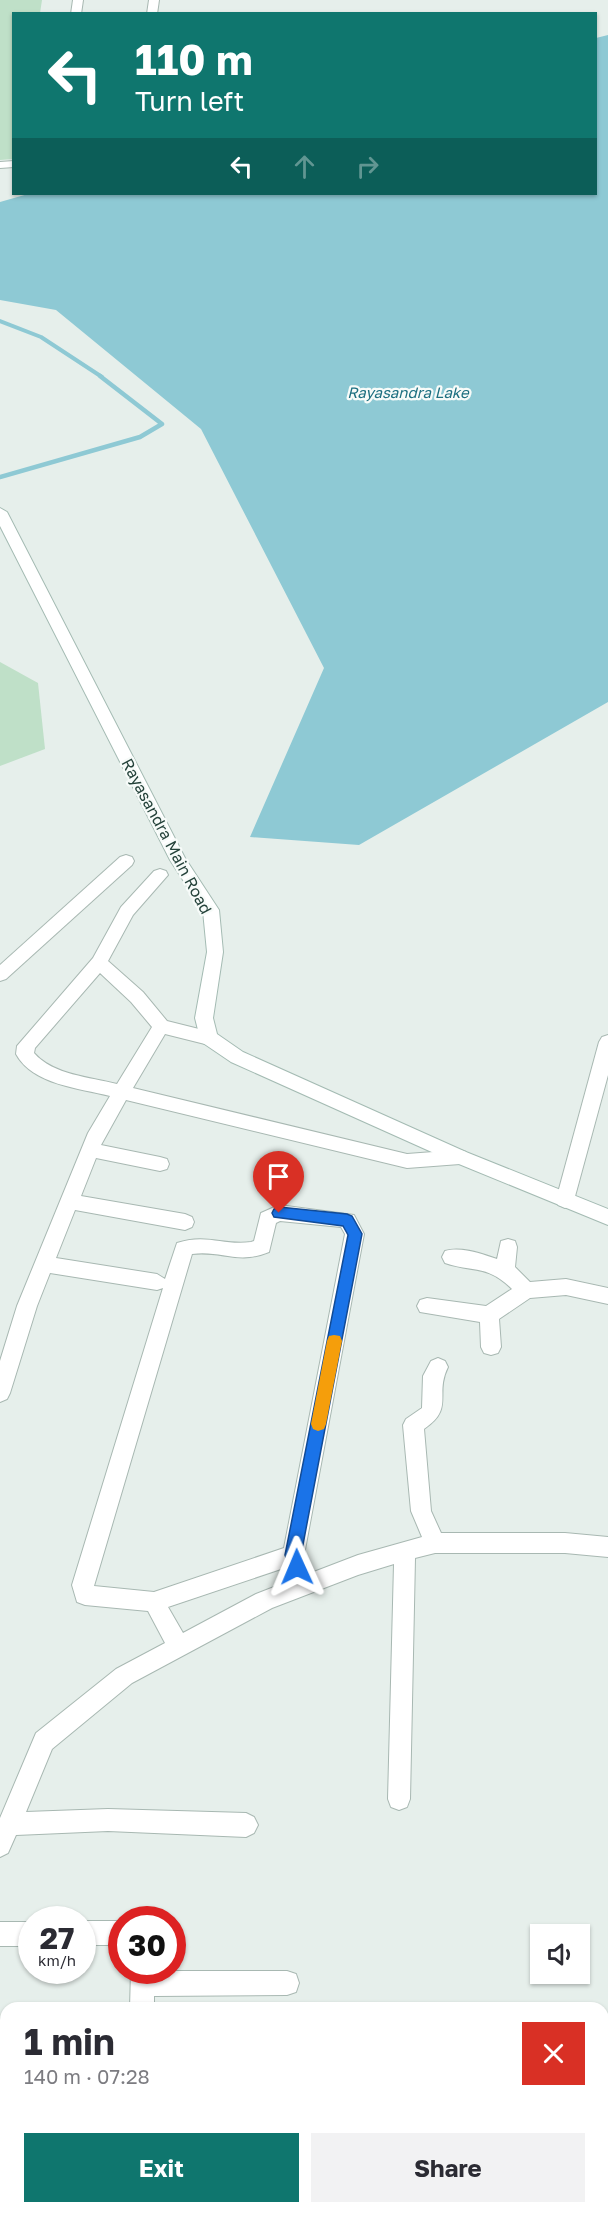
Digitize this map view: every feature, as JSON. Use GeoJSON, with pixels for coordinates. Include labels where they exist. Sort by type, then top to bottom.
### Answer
{"type":"FeatureCollection","features":[{"type":"Feature","properties":{"kind":"street","name":"Rayasandra Main Road"},"geometry":{"type":"LineString","coordinates":[[0,512],[178,860],[211,910],[215,952],[204,1018],[209,1038]]}},
{"type":"Feature","properties":{"kind":"street"},"geometry":{"type":"LineString","coordinates":[[0,975],[7,958],[126,861]]}},
{"type":"Feature","properties":{"kind":"street"},"geometry":{"type":"LineString","coordinates":[[160,875],[127,911],[99,962],[26,1046],[25,1054],[36,1067],[61,1077],[407,1161],[460,1157]]}},
{"type":"Feature","properties":{"kind":"street"},"geometry":{"type":"LineString","coordinates":[[99,962],[137,997],[161,1026],[209,1038],[237,1057],[460,1157],[608,1217]]}},
{"type":"Feature","properties":{"kind":"street"},"geometry":{"type":"LineString","coordinates":[[0,1393],[8,1336],[44,1264],[97,1133],[161,1026]]}},
{"type":"Feature","properties":{"kind":"street"},"geometry":{"type":"LineString","coordinates":[[565,1200],[608,1042]]}},
{"type":"Feature","properties":{"kind":"street"},"geometry":{"type":"LineString","coordinates":[[90,1150],[160,1164]]}},
{"type":"Feature","properties":{"kind":"street"},"geometry":{"type":"LineString","coordinates":[[69,1201],[185,1222]]}},
{"type":"Feature","properties":{"kind":"street"},"geometry":{"type":"LineString","coordinates":[[293,1555],[154,1602],[85,1595],[83,1585],[184,1250],[195,1244],[252,1253],[262,1246],[268,1218],[279,1213],[347,1220],[355,1234],[293,1555],[304,1584]]}},
{"type":"Feature","properties":{"kind":"street"},"geometry":{"type":"LineString","coordinates":[[505,1270],[508,1247]]}},
{"type":"Feature","properties":{"kind":"street"},"geometry":{"type":"LineString","coordinates":[[452,1257],[479,1261],[505,1270],[526,1290]]}},
{"type":"Feature","properties":{"kind":"street"},"geometry":{"type":"LineString","coordinates":[[44,1264],[157,1282]]}},
{"type":"Feature","properties":{"kind":"street"},"geometry":{"type":"LineString","coordinates":[[427,1306],[489,1315],[526,1290],[566,1287],[608,1296]]}},
{"type":"Feature","properties":{"kind":"street"},"geometry":{"type":"LineString","coordinates":[[489,1315],[491,1347]]}},
{"type":"Feature","properties":{"kind":"street"},"geometry":{"type":"LineString","coordinates":[[435,1543],[421,1511],[413,1425],[430,1414],[433,1376],[438,1367]]}},
{"type":"Feature","properties":{"kind":"street"},"geometry":{"type":"LineString","coordinates":[[0,1845],[44,1741],[124,1676],[264,1601],[304,1584],[435,1543],[565,1543],[608,1547]]}},
{"type":"Feature","properties":{"kind":"street"},"geometry":{"type":"LineString","coordinates":[[399,1799],[405,1551]]}},
{"type":"Feature","properties":{"kind":"street"},"geometry":{"type":"LineString","coordinates":[[154,1602],[179,1647]]}},
{"type":"Feature","properties":{"kind":"street"},"geometry":{"type":"LineString","coordinates":[[9,1824],[108,1820],[246,1825]]}},
{"type":"Feature","properties":{"kind":"street"},"geometry":{"type":"LineString","coordinates":[[0,1934],[18,1934]]}},
{"type":"Feature","properties":{"kind":"street"},"geometry":{"type":"LineString","coordinates":[[186,1979],[287,1983]]}},
{"type":"Feature","properties":{"kind":"street"},"geometry":{"type":"LineString","coordinates":[[142,2002],[143,1984]]}},
{"type":"Feature","properties":{"kind":"green space"},"geometry":{"type":"Polygon","coordinates":[[[0,0],[42,0],[40,12],[12,12],[12,159],[0,160],[0,0]]]}},
{"type":"Feature","properties":{"kind":"green space"},"geometry":{"type":"Polygon","coordinates":[[[0,662],[38,683],[45,749],[0,766],[0,662]]]}},
{"type":"Feature","properties":{"kind":"water","name":"Rayasandra Lake"},"geometry":{"type":"Polygon","coordinates":[[[608,35],[608,702],[359,845],[250,837],[324,668],[201,429],[56,310],[0,300],[0,202],[24,195],[597,195],[597,38],[608,35]]]}},
{"type":"Feature","properties":{"kind":"waterway"},"geometry":{"type":"LineString","coordinates":[[0,321],[41,337],[102,377]]}},
{"type":"Feature","properties":{"kind":"waterway"},"geometry":{"type":"LineString","coordinates":[[0,477],[140,437],[162,424],[100,376]]}},
{"type":"Feature","properties":{"kind":"slow traffic"},"geometry":{"type":"LineString","coordinates":[[318,1424],[334,1341]]}},
{"type":"Feature","properties":{"kind":"route"},"geometry":{"type":"LineString","coordinates":[[279,1213],[347,1220],[355,1234],[293,1555],[297,1567]]}}]}
